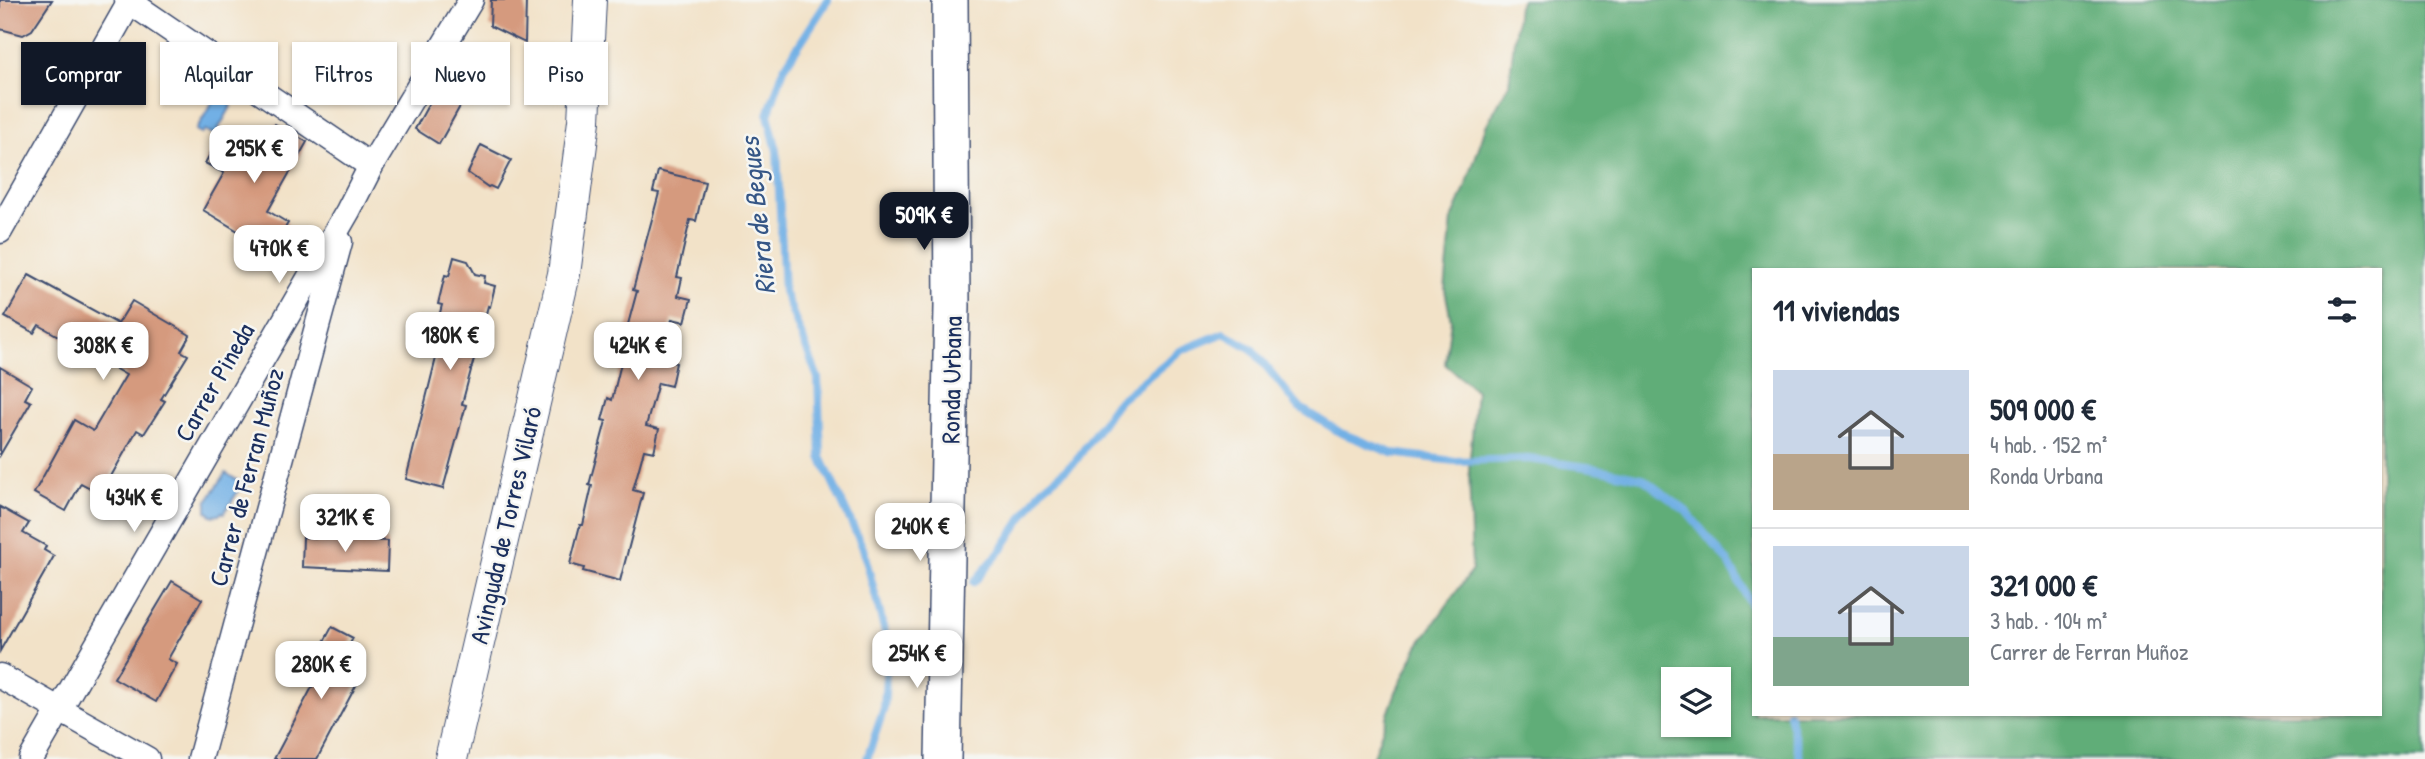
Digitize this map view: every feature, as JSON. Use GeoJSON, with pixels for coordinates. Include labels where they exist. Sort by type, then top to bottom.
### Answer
{"type":"FeatureCollection","features":[{"type":"Feature","properties":{"kind":"main road","name":"Ronda Urbana"},"geometry":{"type":"LineString","coordinates":[[943,759],[952,306],[950,0]]}},
{"type":"Feature","properties":{"kind":"street","name":"Carrer Pineda"},"geometry":{"type":"LineString","coordinates":[[31,759],[348,211],[370,166],[471,0]]}},
{"type":"Feature","properties":{"kind":"street","name":"Avinguda de Torres Vilaró"},"geometry":{"type":"LineString","coordinates":[[451,759],[564,274],[584,121],[590,0]]}},
{"type":"Feature","properties":{"kind":"street"},"geometry":{"type":"LineString","coordinates":[[0,231],[130,1],[370,166]]}},
{"type":"Feature","properties":{"kind":"street","name":"Carrer de Ferran Muñoz"},"geometry":{"type":"LineString","coordinates":[[200,759],[348,211]]}},
{"type":"Feature","properties":{"kind":"street"},"geometry":{"type":"LineString","coordinates":[[0,676],[147,759]]}},
{"type":"Feature","properties":{"kind":"green space"},"geometry":{"type":"Polygon","coordinates":[[[1522,0],[2425,0],[2425,759],[1372,759],[1396,692],[1418,646],[1472,570],[1469,469],[1476,391],[1445,364],[1451,320],[1445,290],[1452,219],[1486,126],[1509,84],[1518,6],[1522,0]]]}},
{"type":"Feature","properties":{"kind":"water"},"geometry":{"type":"Polygon","coordinates":[[[211,105],[232,105],[215,135],[205,130],[202,134],[196,130],[211,105]]]}},
{"type":"Feature","properties":{"kind":"water"},"geometry":{"type":"Polygon","coordinates":[[[226,473],[243,484],[224,513],[212,516],[207,511],[207,501],[226,473]]]}},
{"type":"Feature","properties":{"kind":"building"},"geometry":{"type":"Polygon","coordinates":[[[0,0],[52,0],[32,30],[23,35],[0,29],[0,0]]]}},
{"type":"Feature","properties":{"kind":"building"},"geometry":{"type":"Polygon","coordinates":[[[491,0],[526,0],[525,42],[490,26],[491,0]]]}},
{"type":"Feature","properties":{"kind":"building"},"geometry":{"type":"Polygon","coordinates":[[[428,105],[461,105],[439,144],[415,129],[428,105]]]}},
{"type":"Feature","properties":{"kind":"building"},"geometry":{"type":"Polygon","coordinates":[[[275,124],[307,142],[268,211],[288,223],[271,251],[203,210],[224,173],[205,163],[216,144],[235,155],[244,139],[261,149],[275,124]]]}},
{"type":"Feature","properties":{"kind":"building"},"geometry":{"type":"Polygon","coordinates":[[[481,145],[511,160],[496,189],[488,187],[468,173],[481,145]]]}},
{"type":"Feature","properties":{"kind":"building"},"geometry":{"type":"Polygon","coordinates":[[[658,171],[705,182],[696,221],[690,220],[677,277],[682,278],[678,296],[691,299],[685,322],[672,319],[664,360],[676,363],[671,386],[658,383],[646,426],[659,429],[654,452],[644,450],[633,490],[643,493],[620,581],[583,571],[584,568],[570,564],[592,486],[589,485],[606,421],[602,420],[608,398],[612,400],[623,355],[620,354],[637,291],[633,290],[659,193],[653,192],[658,171]]]}},
{"type":"Feature","properties":{"kind":"building"},"geometry":{"type":"Polygon","coordinates":[[[454,257],[468,261],[475,274],[485,276],[484,283],[495,286],[462,404],[466,405],[443,489],[406,479],[437,354],[430,352],[442,305],[438,304],[445,275],[449,276],[454,257]]]}},
{"type":"Feature","properties":{"kind":"building"},"geometry":{"type":"Polygon","coordinates":[[[29,275],[118,324],[132,301],[190,335],[181,351],[188,355],[161,399],[165,401],[144,434],[137,430],[101,494],[81,483],[66,511],[34,493],[74,420],[93,431],[126,375],[39,325],[34,333],[5,317],[29,275]]]}},
{"type":"Feature","properties":{"kind":"building"},"geometry":{"type":"Polygon","coordinates":[[[0,367],[32,386],[25,399],[31,402],[0,455],[0,367]]]}},
{"type":"Feature","properties":{"kind":"building"},"geometry":{"type":"Polygon","coordinates":[[[0,507],[29,523],[23,533],[46,546],[44,550],[54,556],[0,651],[0,507]]]}},
{"type":"Feature","properties":{"kind":"building"},"geometry":{"type":"Polygon","coordinates":[[[303,537],[388,541],[387,571],[302,567],[303,537]]]}},
{"type":"Feature","properties":{"kind":"building"},"geometry":{"type":"Polygon","coordinates":[[[172,581],[202,599],[168,659],[177,664],[156,702],[114,678],[172,581]]]}},
{"type":"Feature","properties":{"kind":"building"},"geometry":{"type":"Polygon","coordinates":[[[332,627],[353,638],[337,668],[359,680],[317,759],[274,759],[317,678],[307,673],[332,627]]]}},
{"type":"Feature","properties":{"kind":"waterway","name":"Riera de Begues"},"geometry":{"type":"LineString","coordinates":[[828,0],[784,68],[768,115],[777,151],[784,291],[818,378],[821,457],[863,548],[888,644],[884,708],[867,759]]}},
{"type":"Feature","properties":{"kind":"waterway"},"geometry":{"type":"LineString","coordinates":[[974,582],[999,553],[1042,489],[1075,462],[1116,403],[1180,351],[1224,333],[1252,349],[1299,407],[1341,433],[1392,453],[1454,461],[1528,459],[1642,478],[1686,511],[1729,563],[1752,607]]}},
{"type":"Feature","properties":{"kind":"waterway"},"geometry":{"type":"LineString","coordinates":[[887,655],[903,636]]}},
{"type":"Feature","properties":{"kind":"waterway"},"geometry":{"type":"LineString","coordinates":[[1789,716],[1800,759]]}}]}
